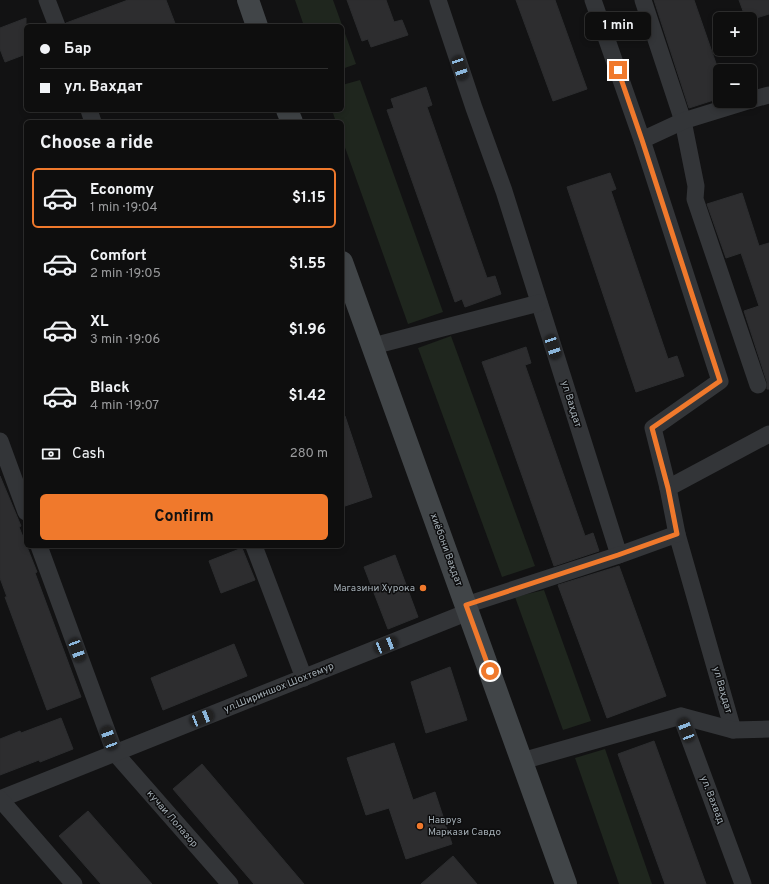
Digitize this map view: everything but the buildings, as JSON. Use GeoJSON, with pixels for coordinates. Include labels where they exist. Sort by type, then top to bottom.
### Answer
{"type":"FeatureCollection","features":[{"type":"Feature","properties":{"kind":"main road"},"geometry":{"type":"LineString","coordinates":[[248,0],[256,24]]}},
{"type":"Feature","properties":{"kind":"main road","name":"хиёбони Ваҳдат"},"geometry":{"type":"LineString","coordinates":[[344,268],[566,884]]}},
{"type":"Feature","properties":{"kind":"street"},"geometry":{"type":"LineString","coordinates":[[47,0],[56,24]]}},
{"type":"Feature","properties":{"kind":"street","name":"ул Ваҳдат"},"geometry":{"type":"LineString","coordinates":[[438,0],[474,108],[504,191],[618,555]]}},
{"type":"Feature","properties":{"kind":"street"},"geometry":{"type":"LineString","coordinates":[[593,0],[642,140],[683,121],[726,108]]}},
{"type":"Feature","properties":{"kind":"street"},"geometry":{"type":"LineString","coordinates":[[642,0],[683,121],[696,186],[695,199],[758,385]]}},
{"type":"Feature","properties":{"kind":"street"},"geometry":{"type":"LineString","coordinates":[[757,99],[769,95]]}},
{"type":"Feature","properties":{"kind":"street","name":"ул Ваҳдат"},"geometry":{"type":"LineString","coordinates":[[642,140],[720,381],[652,428],[668,488],[677,534],[733,730]]}},
{"type":"Feature","properties":{"kind":"street"},"geometry":{"type":"LineString","coordinates":[[372,346],[539,303]]}},
{"type":"Feature","properties":{"kind":"street"},"geometry":{"type":"LineString","coordinates":[[668,488],[769,434]]}},
{"type":"Feature","properties":{"kind":"street"},"geometry":{"type":"LineString","coordinates":[[0,441],[24,507]]}},
{"type":"Feature","properties":{"kind":"street"},"geometry":{"type":"LineString","coordinates":[[618,555],[677,534]]}},
{"type":"Feature","properties":{"kind":"street"},"geometry":{"type":"LineString","coordinates":[[40,548],[115,753]]}},
{"type":"Feature","properties":{"kind":"street"},"geometry":{"type":"LineString","coordinates":[[255,548],[304,678]]}},
{"type":"Feature","properties":{"kind":"street","name":"ул.Шириншох Шохтемур"},"geometry":{"type":"LineString","coordinates":[[0,799],[304,678],[467,608],[618,555]]}},
{"type":"Feature","properties":{"kind":"street"},"geometry":{"type":"LineString","coordinates":[[522,761],[681,716],[733,730],[769,729]]}},
{"type":"Feature","properties":{"kind":"street","name":"ул. Вахвад"},"geometry":{"type":"LineString","coordinates":[[681,716],[743,884]]}},
{"type":"Feature","properties":{"kind":"street","name":"кучаи Лолазор"},"geometry":{"type":"LineString","coordinates":[[115,753],[230,884]]}},
{"type":"Feature","properties":{"kind":"street"},"geometry":{"type":"LineString","coordinates":[[0,799],[74,884]]}},
{"type":"Feature","properties":{"kind":"shaded area"},"geometry":{"type":"Polygon","coordinates":[[[295,0],[333,0],[342,24],[303,24],[295,0]]]}},
{"type":"Feature","properties":{"kind":"shaded area"},"geometry":{"type":"Polygon","coordinates":[[[344,31],[356,64],[344,68],[344,31]]]}},
{"type":"Feature","properties":{"kind":"shaded area"},"geometry":{"type":"Polygon","coordinates":[[[360,80],[443,312],[408,324],[344,145],[344,120],[335,120],[333,112],[344,112],[344,84],[360,80]]]}},
{"type":"Feature","properties":{"kind":"shaded area"},"geometry":{"type":"Polygon","coordinates":[[[451,336],[535,566],[502,577],[418,348],[451,336]]]}},
{"type":"Feature","properties":{"kind":"shaded area"},"geometry":{"type":"Polygon","coordinates":[[[544,590],[591,721],[563,730],[515,597],[544,590]]]}},
{"type":"Feature","properties":{"kind":"shaded area"},"geometry":{"type":"Polygon","coordinates":[[[605,749],[652,884],[619,884],[575,758],[605,749]]]}},
{"type":"Feature","properties":{"kind":"place","name":"Магазини Хурока"},"geometry":{"type":"Point","coordinates":[423,588]}},
{"type":"Feature","properties":{"kind":"place","name":"Навруз Маркази Савдо"},"geometry":{"type":"Point","coordinates":[420,826]}},
{"type":"Feature","properties":{"kind":"route"},"geometry":{"type":"LineString","coordinates":[[490,671],[466,605],[677,534],[668,488],[652,428],[720,381],[618,70]]}}]}
